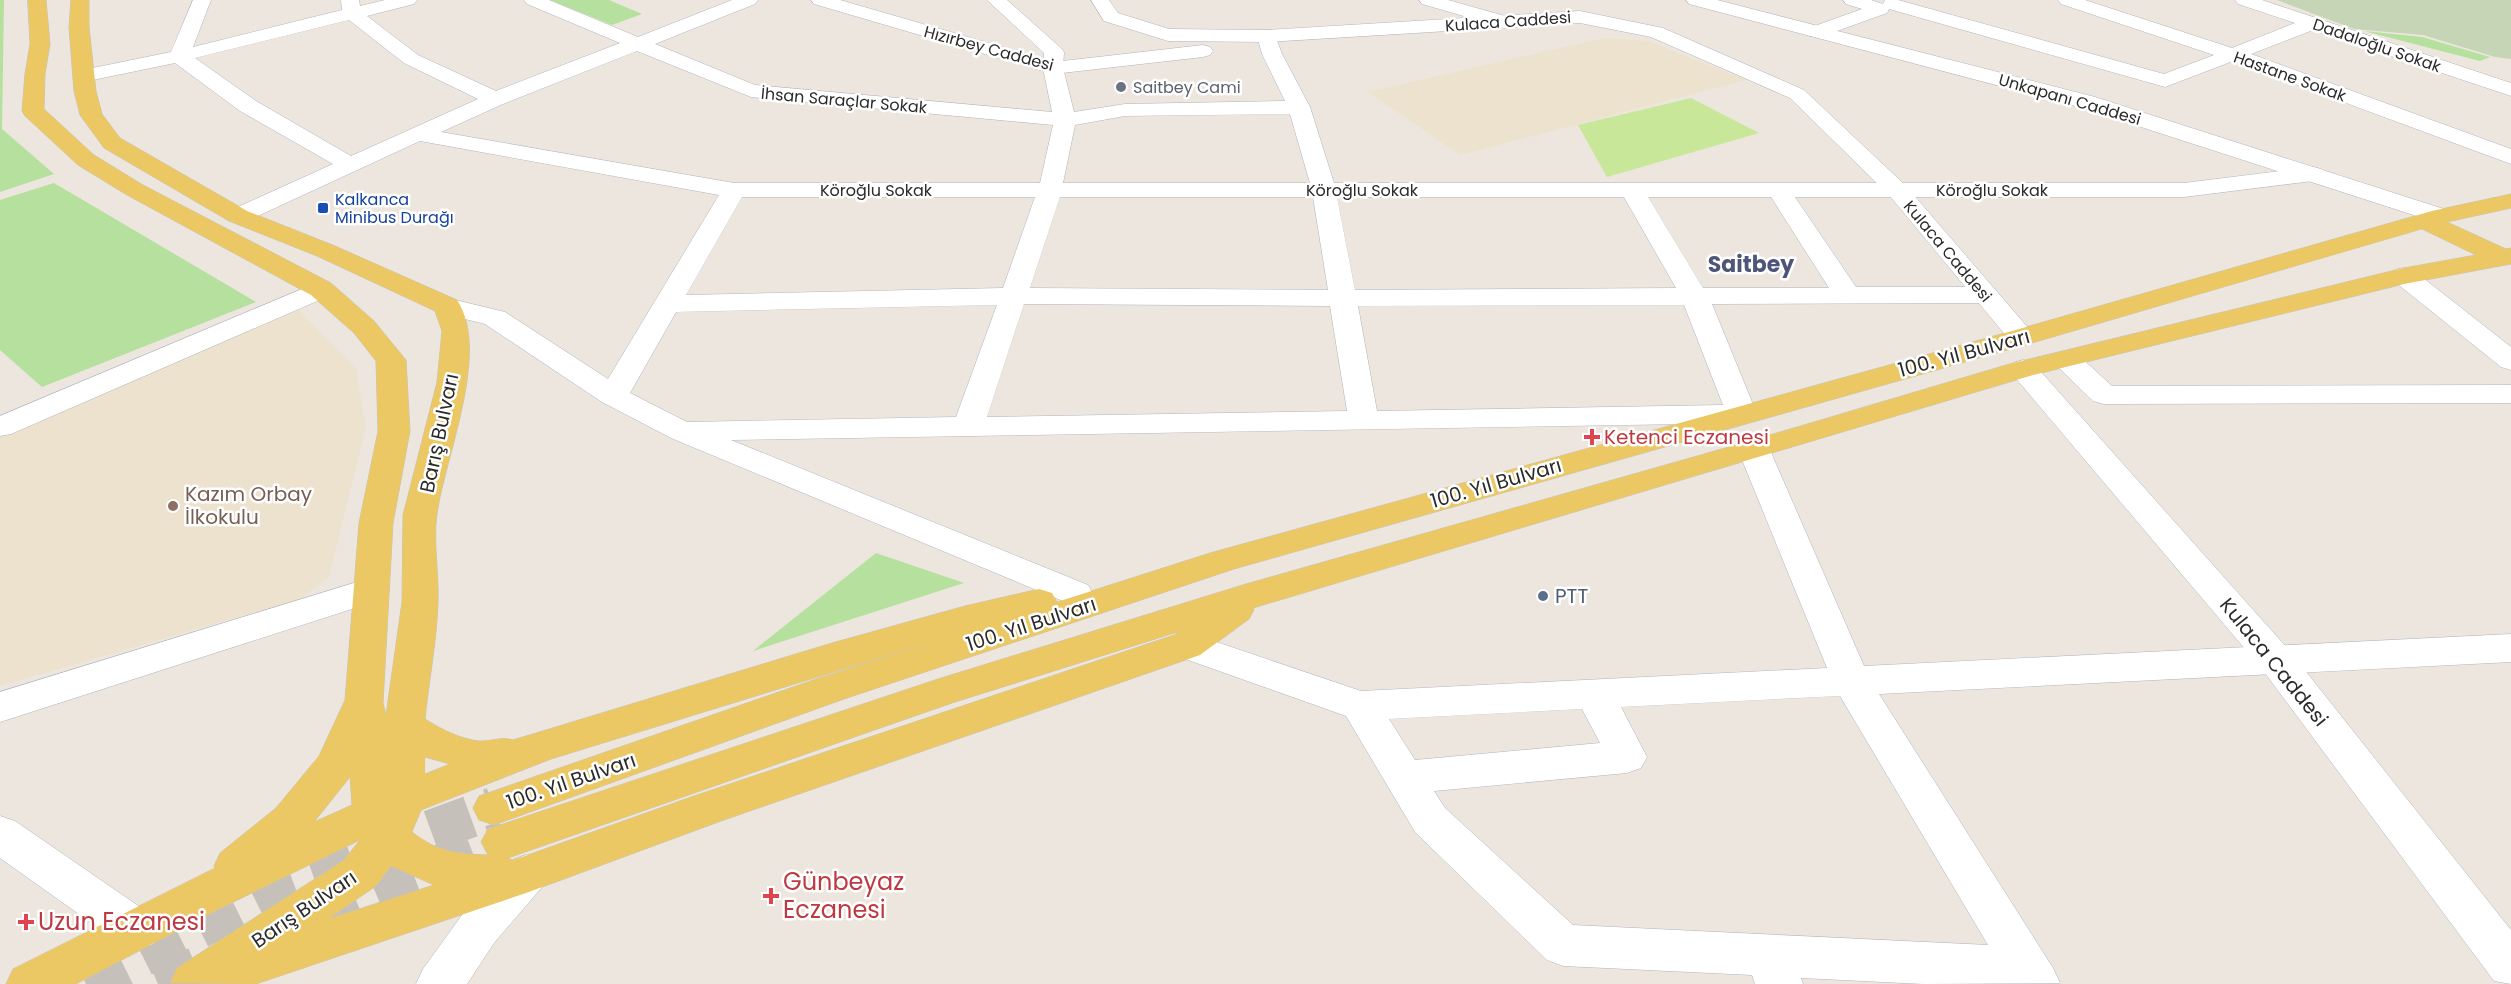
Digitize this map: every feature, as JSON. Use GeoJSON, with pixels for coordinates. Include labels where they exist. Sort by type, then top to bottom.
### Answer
{"type":"FeatureCollection","features":[{"type":"Feature","properties":{"kind":"main road"},"geometry":{"type":"LineString","coordinates":[[37,0],[40,44],[34,74],[33,111],[86,160],[126,184],[321,288],[364,327],[391,360],[394,431],[375,523],[365,700],[389,817],[408,854],[453,873],[706,809],[1187,645],[1259,593]]}},
{"type":"Feature","properties":{"kind":"main road"},"geometry":{"type":"LineString","coordinates":[[80,0],[79,27],[83,76],[91,115],[112,143],[238,216],[326,250],[447,306]]}},
{"type":"Feature","properties":{"kind":"main road","name":"100. Yıl Bulvarı"},"geometry":{"type":"LineString","coordinates":[[515,858],[938,693],[1259,593],[1754,450],[2022,353],[2432,218],[2501,209]]}},
{"type":"Feature","properties":{"kind":"main road"},"geometry":{"type":"LineString","coordinates":[[2432,218],[2508,257]]}},
{"type":"Feature","properties":{"kind":"main road","name":"100. Yıl Bulvarı"},"geometry":{"type":"LineString","coordinates":[[494,808],[830,689],[1222,561],[1742,414],[2022,353],[2067,360],[2404,276],[2508,257]]}},
{"type":"Feature","properties":{"kind":"main road","name":"Barış Bulvarı"},"geometry":{"type":"LineString","coordinates":[[193,984],[360,873],[389,817],[404,726],[420,602],[420,515],[453,382],[456,331],[447,306]]}},
{"type":"Feature","properties":{"kind":"main road"},"geometry":{"type":"LineString","coordinates":[[404,726],[431,743],[480,757],[538,747],[965,618],[1222,561]]}},
{"type":"Feature","properties":{"kind":"main road"},"geometry":{"type":"LineString","coordinates":[[199,897],[291,820],[335,766],[365,700]]}},
{"type":"Feature","properties":{"kind":"main road"},"geometry":{"type":"LineString","coordinates":[[30,984],[199,897],[389,817],[538,747]]}},
{"type":"Feature","properties":{"kind":"main road"},"geometry":{"type":"LineString","coordinates":[[193,984],[515,858]]}},
{"type":"Feature","properties":{"kind":"street"},"geometry":{"type":"LineString","coordinates":[[179,56],[202,0]]}},
{"type":"Feature","properties":{"kind":"street"},"geometry":{"type":"LineString","coordinates":[[83,76],[179,56],[351,7],[408,0]]}},
{"type":"Feature","properties":{"kind":"street","name":"İhsan Saraçlar Sokak"},"geometry":{"type":"LineString","coordinates":[[533,0],[751,91],[1065,120],[1125,110],[1299,107]]}},
{"type":"Feature","properties":{"kind":"street"},"geometry":{"type":"LineString","coordinates":[[238,216],[495,99],[748,0]]}},
{"type":"Feature","properties":{"kind":"street","name":"Hızırbey Caddesi"},"geometry":{"type":"LineString","coordinates":[[820,0],[1053,68],[1236,48],[1267,36]]}},
{"type":"Feature","properties":{"kind":"street"},"geometry":{"type":"LineString","coordinates":[[968,427],[1050,190],[1065,120],[1053,68],[1054,52],[996,0]]}},
{"type":"Feature","properties":{"kind":"street","name":"Kulaca Caddesi"},"geometry":{"type":"LineString","coordinates":[[1100,0],[1111,17],[1168,35],[1267,36],[1580,17],[1656,32],[1797,94],[1897,190],[1984,296],[2022,353],[2275,659],[2511,966]]}},
{"type":"Feature","properties":{"kind":"street"},"geometry":{"type":"LineString","coordinates":[[1428,0],[1505,22]]}},
{"type":"Feature","properties":{"kind":"street","name":"Unkapanı Caddesi"},"geometry":{"type":"LineString","coordinates":[[1695,0],[2087,102],[2313,174],[2432,218]]}},
{"type":"Feature","properties":{"kind":"street"},"geometry":{"type":"LineString","coordinates":[[1852,0],[1892,5],[2165,81],[2313,23]]}},
{"type":"Feature","properties":{"kind":"street","name":"Hastane Sokak"},"geometry":{"type":"LineString","coordinates":[[2067,0],[2234,55],[2511,157]]}},
{"type":"Feature","properties":{"kind":"street","name":"Dadaloğlu Sokak"},"geometry":{"type":"LineString","coordinates":[[2244,0],[2511,90]]}},
{"type":"Feature","properties":{"kind":"street"},"geometry":{"type":"LineString","coordinates":[[1816,32],[1892,5]]}},
{"type":"Feature","properties":{"kind":"street"},"geometry":{"type":"LineString","coordinates":[[351,7],[411,59],[495,99]]}},
{"type":"Feature","properties":{"kind":"street"},"geometry":{"type":"LineString","coordinates":[[1267,36],[1272,54],[1299,107],[1324,190],[1364,421]]}},
{"type":"Feature","properties":{"kind":"street"},"geometry":{"type":"LineString","coordinates":[[179,56],[248,106],[349,164]]}},
{"type":"Feature","properties":{"kind":"street","name":"Köroğlu Sokak"},"geometry":{"type":"LineString","coordinates":[[416,134],[734,190],[2184,190],[2313,174]]}},
{"type":"Feature","properties":{"kind":"street"},"geometry":{"type":"LineString","coordinates":[[613,396],[734,190]]}},
{"type":"Feature","properties":{"kind":"street"},"geometry":{"type":"LineString","coordinates":[[682,431],[1742,414],[1695,297],[1632,190]]}},
{"type":"Feature","properties":{"kind":"street"},"geometry":{"type":"LineString","coordinates":[[1778,190],[1848,296]]}},
{"type":"Feature","properties":{"kind":"street"},"geometry":{"type":"LineString","coordinates":[[2404,276],[2511,361]]}},
{"type":"Feature","properties":{"kind":"street"},"geometry":{"type":"LineString","coordinates":[[0,427],[321,288]]}},
{"type":"Feature","properties":{"kind":"street"},"geometry":{"type":"LineString","coordinates":[[668,304],[1014,296],[1342,298],[1984,296]]}},
{"type":"Feature","properties":{"kind":"street"},"geometry":{"type":"LineString","coordinates":[[447,306],[495,318],[613,396],[682,431],[1075,594]]}},
{"type":"Feature","properties":{"kind":"street"},"geometry":{"type":"LineString","coordinates":[[2067,360],[2104,395],[2511,394]]}},
{"type":"Feature","properties":{"kind":"street"},"geometry":{"type":"LineString","coordinates":[[1754,450],[1851,681],[2032,976]]}},
{"type":"Feature","properties":{"kind":"street"},"geometry":{"type":"LineString","coordinates":[[0,707],[370,590]]}},
{"type":"Feature","properties":{"kind":"street"},"geometry":{"type":"LineString","coordinates":[[1187,645],[1360,706],[2511,648]]}},
{"type":"Feature","properties":{"kind":"street"},"geometry":{"type":"LineString","coordinates":[[1404,777],[1627,758],[1594,694]]}},
{"type":"Feature","properties":{"kind":"street"},"geometry":{"type":"LineString","coordinates":[[1360,706],[1430,820],[1563,945],[1774,970],[2032,976]]}},
{"type":"Feature","properties":{"kind":"street"},"geometry":{"type":"LineString","coordinates":[[0,834],[136,930]]}},
{"type":"Feature","properties":{"kind":"street"},"geometry":{"type":"LineString","coordinates":[[440,984],[478,929],[515,858]]}},
{"type":"Feature","properties":{"kind":"shaded area"},"geometry":{"type":"Polygon","coordinates":[[[1604,38],[1648,41],[1746,80],[1460,155],[1368,92],[1604,38]]]}},
{"type":"Feature","properties":{"kind":"shaded area","name":"Kazım Orbay İlkokulu"},"geometry":{"type":"Polygon","coordinates":[[[297,308],[356,369],[366,427],[329,577],[300,599],[0,686],[0,436],[297,308]]]}},
{"type":"Feature","properties":{"kind":"green space"},"geometry":{"type":"Polygon","coordinates":[[[0,0],[4,0],[2,129],[54,174],[0,192],[0,0]]]}},
{"type":"Feature","properties":{"kind":"green space"},"geometry":{"type":"Polygon","coordinates":[[[550,0],[609,0],[642,14],[612,25],[550,0]]]}},
{"type":"Feature","properties":{"kind":"green space"},"geometry":{"type":"Polygon","coordinates":[[[2277,0],[2511,0],[2511,59],[2495,57],[2423,35],[2354,29],[2277,0]]]}},
{"type":"Feature","properties":{"kind":"green space"},"geometry":{"type":"Polygon","coordinates":[[[2364,31],[2422,37],[2490,57],[2480,61],[2364,31]]]}},
{"type":"Feature","properties":{"kind":"green space"},"geometry":{"type":"Polygon","coordinates":[[[1691,98],[1759,133],[1607,177],[1578,125],[1691,98]]]}},
{"type":"Feature","properties":{"kind":"green space"},"geometry":{"type":"Polygon","coordinates":[[[54,183],[256,302],[42,387],[0,350],[0,200],[54,183]]]}},
{"type":"Feature","properties":{"kind":"green space"},"geometry":{"type":"Polygon","coordinates":[[[876,553],[964,583],[753,651],[876,553]]]}},
{"type":"Feature","properties":{"kind":"tunnel"},"geometry":{"type":"LineString","coordinates":[[86,984],[288,883],[494,808]]}},
{"type":"Feature","properties":{"kind":"tunnel"},"geometry":{"type":"LineString","coordinates":[[317,916],[385,887],[503,842]]}},
{"type":"Feature","properties":{"kind":"tunnel"},"geometry":{"type":"LineString","coordinates":[[158,984],[214,960]]}},
{"type":"Feature","properties":{"kind":"place","name":"Saitbey Cami"},"geometry":{"type":"Point","coordinates":[1121,87]}},
{"type":"Feature","properties":{"kind":"place","name":"Kalkanca Minibus Durağı"},"geometry":{"type":"Point","coordinates":[323,208]}},
{"type":"Feature","properties":{"kind":"place","name":"Ketenci Eczanesi"},"geometry":{"type":"Point","coordinates":[1592,437]}},
{"type":"Feature","properties":{"kind":"place","name":"Kazım Orbay İlkokulu"},"geometry":{"type":"Point","coordinates":[173,506]}},
{"type":"Feature","properties":{"kind":"place","name":"PTT"},"geometry":{"type":"Point","coordinates":[1543,596]}},
{"type":"Feature","properties":{"kind":"place","name":"Günbeyaz Eczanesi"},"geometry":{"type":"Point","coordinates":[771,896]}},
{"type":"Feature","properties":{"kind":"place","name":"Uzun Eczanesi"},"geometry":{"type":"Point","coordinates":[26,922]}},
{"type":"Feature","properties":{"kind":"district","name":"Saitbey"},"geometry":{"type":"Point","coordinates":[1751,264]}}]}
